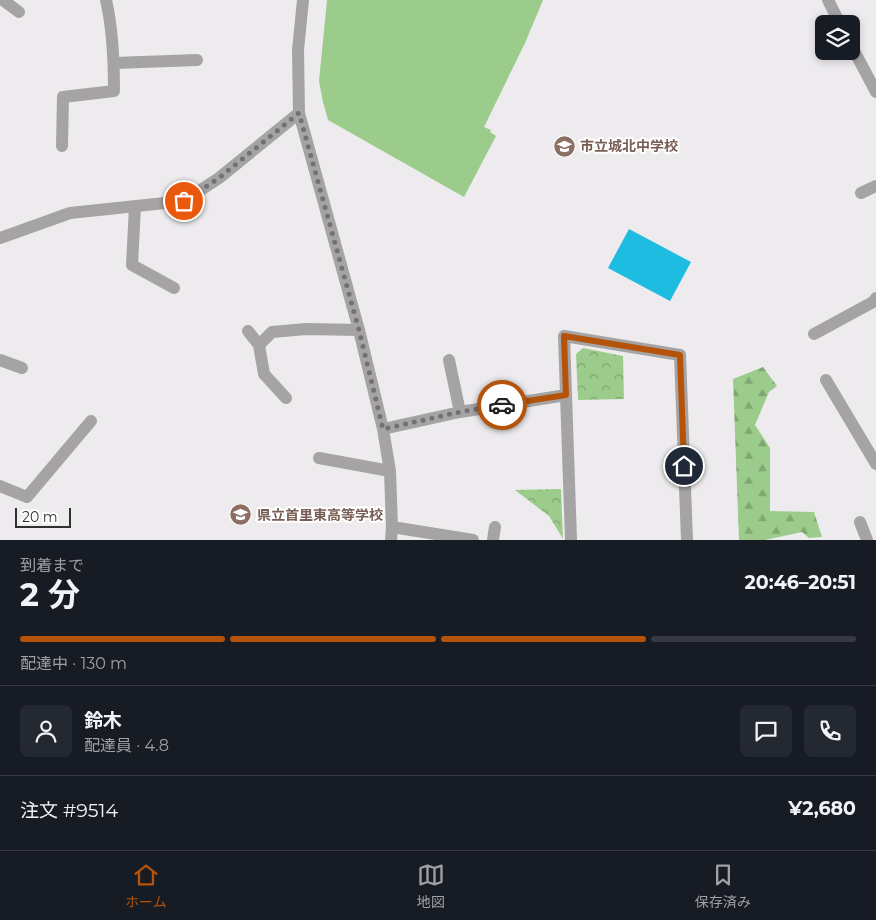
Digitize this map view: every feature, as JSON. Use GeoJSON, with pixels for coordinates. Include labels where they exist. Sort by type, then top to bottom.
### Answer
{"type":"FeatureCollection","features":[{"type":"Feature","properties":{"kind":"street"},"geometry":{"type":"LineString","coordinates":[[3,0],[19,12]]}},
{"type":"Feature","properties":{"kind":"street"},"geometry":{"type":"LineString","coordinates":[[62,146],[63,97],[114,91],[110,16],[106,0]]}},
{"type":"Feature","properties":{"kind":"street"},"geometry":{"type":"LineString","coordinates":[[303,0],[298,50],[299,113],[359,330],[383,429],[390,471],[392,534],[473,540]]}},
{"type":"Feature","properties":{"kind":"street"},"geometry":{"type":"LineString","coordinates":[[828,0],[836,15]]}},
{"type":"Feature","properties":{"kind":"street"},"geometry":{"type":"LineString","coordinates":[[114,63],[197,60]]}},
{"type":"Feature","properties":{"kind":"street"},"geometry":{"type":"LineString","coordinates":[[859,60],[876,92]]}},
{"type":"Feature","properties":{"kind":"street"},"geometry":{"type":"LineString","coordinates":[[0,238],[70,213],[184,201],[219,178],[299,113]]}},
{"type":"Feature","properties":{"kind":"street"},"geometry":{"type":"LineString","coordinates":[[860,193],[876,186]]}},
{"type":"Feature","properties":{"kind":"street"},"geometry":{"type":"LineString","coordinates":[[135,206],[132,265],[174,288]]}},
{"type":"Feature","properties":{"kind":"street"},"geometry":{"type":"LineString","coordinates":[[814,334],[873,302],[876,298]]}},
{"type":"Feature","properties":{"kind":"street"},"geometry":{"type":"LineString","coordinates":[[259,345],[272,332],[306,329],[359,330]]}},
{"type":"Feature","properties":{"kind":"street"},"geometry":{"type":"LineString","coordinates":[[248,331],[259,345],[264,374],[286,398]]}},
{"type":"Feature","properties":{"kind":"street"},"geometry":{"type":"LineString","coordinates":[[571,540],[564,336],[680,355],[687,540]]}},
{"type":"Feature","properties":{"kind":"street"},"geometry":{"type":"LineString","coordinates":[[0,360],[22,368]]}},
{"type":"Feature","properties":{"kind":"street"},"geometry":{"type":"LineString","coordinates":[[449,360],[460,412]]}},
{"type":"Feature","properties":{"kind":"street"},"geometry":{"type":"LineString","coordinates":[[826,380],[876,464]]}},
{"type":"Feature","properties":{"kind":"street"},"geometry":{"type":"LineString","coordinates":[[383,429],[460,412],[566,395]]}},
{"type":"Feature","properties":{"kind":"street"},"geometry":{"type":"LineString","coordinates":[[0,486],[27,497],[91,421]]}},
{"type":"Feature","properties":{"kind":"street"},"geometry":{"type":"LineString","coordinates":[[318,458],[390,471]]}},
{"type":"Feature","properties":{"kind":"street"},"geometry":{"type":"LineString","coordinates":[[860,522],[867,540]]}},
{"type":"Feature","properties":{"kind":"green space"},"geometry":{"type":"Polygon","coordinates":[[[327,0],[543,0],[525,43],[484,127],[491,130],[490,132],[496,136],[464,197],[328,120],[319,81],[327,0]]]}},
{"type":"Feature","properties":{"kind":"green space"},"geometry":{"type":"Polygon","coordinates":[[[583,348],[623,356],[624,399],[578,400],[576,354],[583,348]]]}},
{"type":"Feature","properties":{"kind":"green space"},"geometry":{"type":"Polygon","coordinates":[[[763,367],[777,386],[769,392],[755,425],[770,448],[770,511],[814,512],[822,537],[809,538],[802,532],[765,540],[739,540],[733,379],[763,367]]]}},
{"type":"Feature","properties":{"kind":"green space"},"geometry":{"type":"Polygon","coordinates":[[[561,489],[563,539],[549,516],[515,490],[561,489]]]}},
{"type":"Feature","properties":{"kind":"water"},"geometry":{"type":"Polygon","coordinates":[[[629,229],[691,262],[670,301],[608,268],[629,229]]]}},
{"type":"Feature","properties":{"kind":"way so far"},"geometry":{"type":"LineString","coordinates":[[184,201],[219,178],[299,113],[359,330],[383,429],[502,405]]}},
{"type":"Feature","properties":{"kind":"place","name":"市立城北中学校"},"geometry":{"type":"Point","coordinates":[564,146]}},
{"type":"Feature","properties":{"kind":"place","name":"県立首里東高等学校"},"geometry":{"type":"Point","coordinates":[241,515]}},
{"type":"Feature","properties":{"kind":"route"},"geometry":{"type":"LineString","coordinates":[[502,405],[566,395],[564,336],[680,355],[684,466]]}}]}
